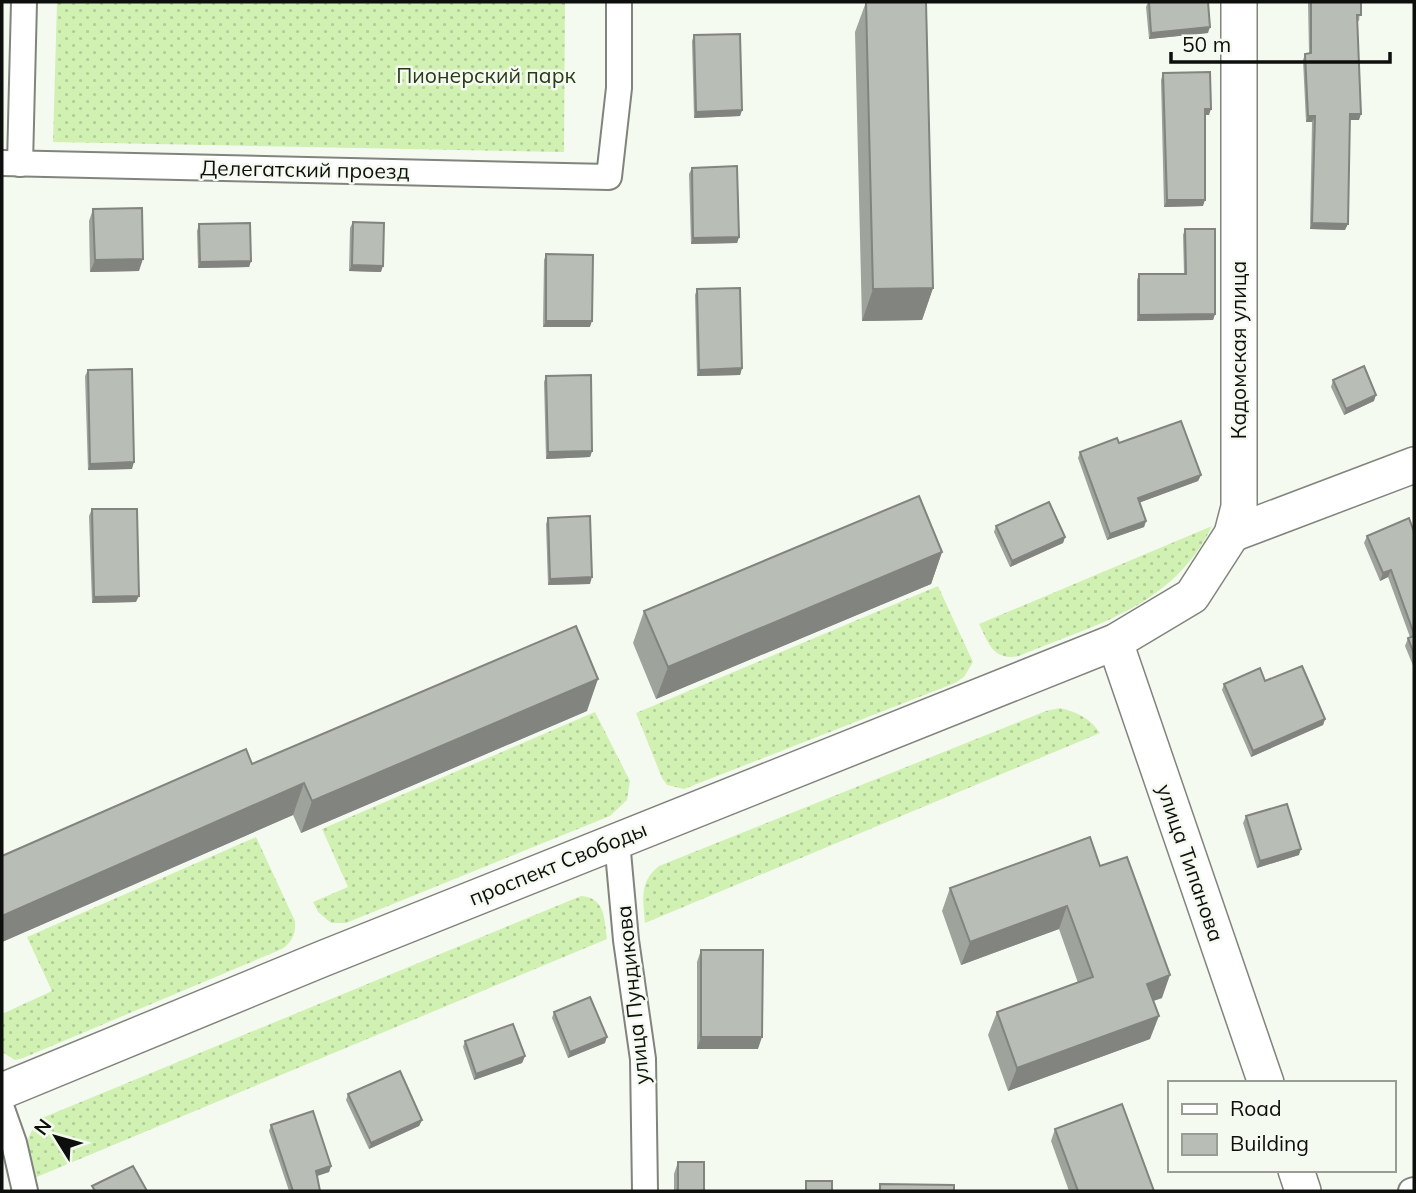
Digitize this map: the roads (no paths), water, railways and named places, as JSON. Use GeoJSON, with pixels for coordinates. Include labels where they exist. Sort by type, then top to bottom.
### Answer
{"type":"FeatureCollection","features":[{"type":"Feature","properties":{"kind":"street"},"geometry":{"type":"LineString","coordinates":[[11,163],[24,2]]}},
{"type":"Feature","properties":{"kind":"street","name":"Делегатский проезд"},"geometry":{"type":"LineString","coordinates":[[11,163],[609,177],[620,88],[619,2]]}},
{"type":"Feature","properties":{"kind":"street","name":"Кадомская улица"},"geometry":{"type":"LineString","coordinates":[[1115,642],[1192,596],[1232,534],[1239,507],[1239,2]]}},
{"type":"Feature","properties":{"kind":"street"},"geometry":{"type":"LineString","coordinates":[[1232,534],[1414,465]]}},
{"type":"Feature","properties":{"kind":"street","name":"проспект Свободы"},"geometry":{"type":"LineString","coordinates":[[2,1091],[1115,642]]}},
{"type":"Feature","properties":{"kind":"street","name":"улица Типанова"},"geometry":{"type":"LineString","coordinates":[[1115,642],[1265,1081]]}},
{"type":"Feature","properties":{"kind":"street","name":"улица Пундикова"},"geometry":{"type":"LineString","coordinates":[[617,841],[626,940],[643,1059],[645,1191]]}},
{"type":"Feature","properties":{"kind":"street"},"geometry":{"type":"LineString","coordinates":[[2,1109],[14,1143],[25,1191]]}},
{"type":"Feature","properties":{"kind":"street"},"geometry":{"type":"LineString","coordinates":[[1297,1172],[1303,1191]]}},
{"type":"Feature","properties":{"kind":"park label","name":"Пионерский парк"},"geometry":{"type":"Point","coordinates":[486,76]}}]}
